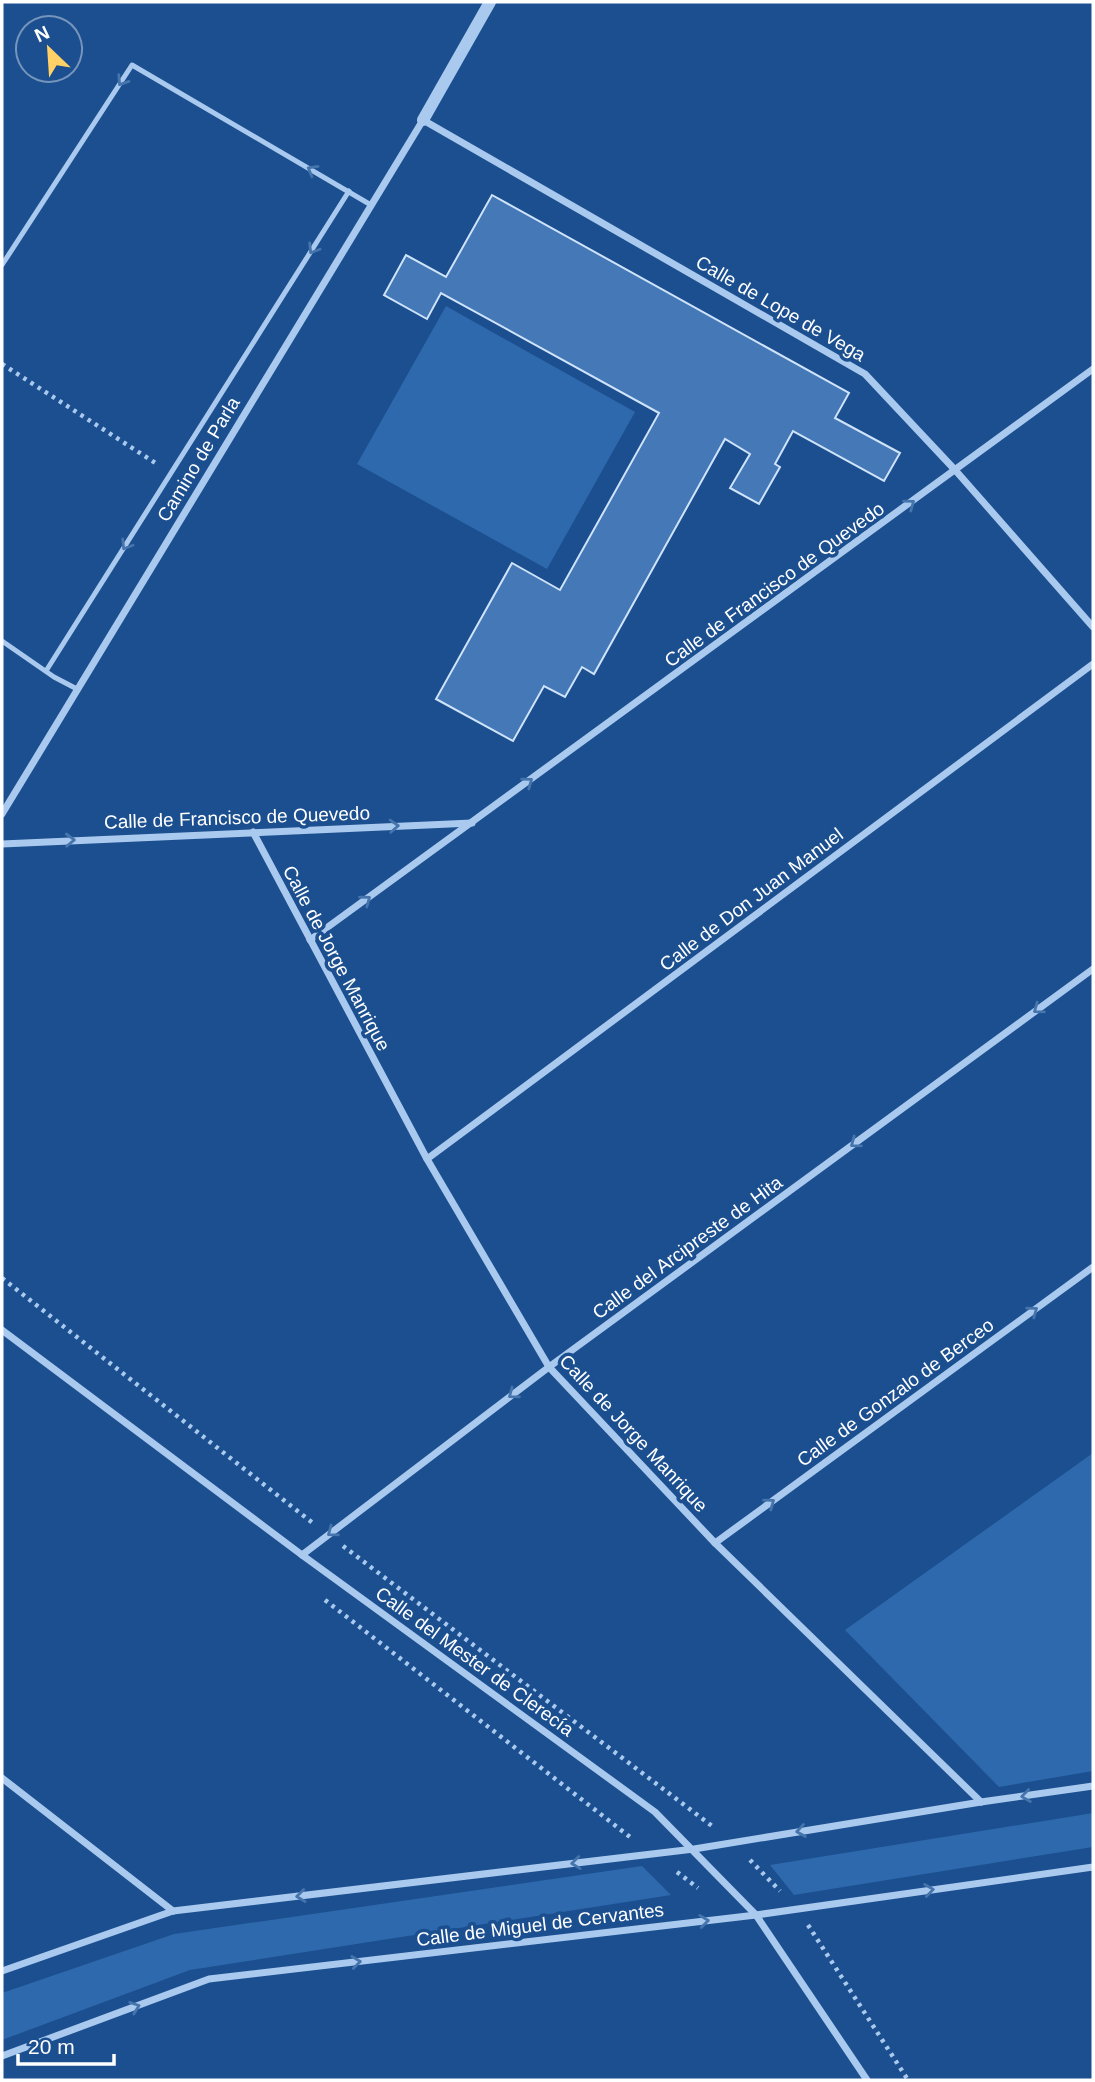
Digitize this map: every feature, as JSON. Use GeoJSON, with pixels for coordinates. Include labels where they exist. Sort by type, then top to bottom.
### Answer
{"type":"FeatureCollection","features":[{"type":"Feature","properties":{"kind":"street"},"geometry":{"type":"LineString","coordinates":[[423,120],[490,2]]}},
{"type":"Feature","properties":{"kind":"street","name":"Camino de Parla"},"geometry":{"type":"LineString","coordinates":[[2,814],[423,120]]}},
{"type":"Feature","properties":{"kind":"street","name":"Calle de Lope de Vega"},"geometry":{"type":"LineString","coordinates":[[423,120],[865,374],[956,471],[1093,627]]}},
{"type":"Feature","properties":{"kind":"street","name":"Calle de Francisco de Quevedo"},"geometry":{"type":"LineString","coordinates":[[310,940],[1093,369]]}},
{"type":"Feature","properties":{"kind":"street","name":"Calle de Don Juan Manuel"},"geometry":{"type":"LineString","coordinates":[[427,1159],[1093,664]]}},
{"type":"Feature","properties":{"kind":"street","name":"Calle de Francisco de Quevedo"},"geometry":{"type":"LineString","coordinates":[[2,844],[473,823]]}},
{"type":"Feature","properties":{"kind":"street","name":"Calle de Jorge Manrique"},"geometry":{"type":"LineString","coordinates":[[253,832],[427,1159],[549,1367],[715,1543],[981,1802]]}},
{"type":"Feature","properties":{"kind":"street","name":"Calle del Arcipreste de Hita"},"geometry":{"type":"LineString","coordinates":[[302,1555],[549,1367],[1093,969]]}},
{"type":"Feature","properties":{"kind":"street","name":"Calle de Gonzalo de Berceo"},"geometry":{"type":"LineString","coordinates":[[715,1543],[1093,1267]]}},
{"type":"Feature","properties":{"kind":"street","name":"Calle del Mester de Clerecía"},"geometry":{"type":"LineString","coordinates":[[2,1330],[302,1555],[655,1812],[756,1915],[866,2080]]}},
{"type":"Feature","properties":{"kind":"street"},"geometry":{"type":"LineString","coordinates":[[2,1778],[173,1911]]}},
{"type":"Feature","properties":{"kind":"street"},"geometry":{"type":"LineString","coordinates":[[2,1971],[173,1911],[694,1849],[1093,1786]]}},
{"type":"Feature","properties":{"kind":"street","name":"Calle de Miguel de Cervantes"},"geometry":{"type":"LineString","coordinates":[[2,2056],[209,1979],[756,1915],[1093,1867]]}},
{"type":"Feature","properties":{"kind":"lane"},"geometry":{"type":"LineString","coordinates":[[2,265],[132,65],[371,205]]}},
{"type":"Feature","properties":{"kind":"lane"},"geometry":{"type":"LineString","coordinates":[[46,671],[349,191]]}},
{"type":"Feature","properties":{"kind":"lane"},"geometry":{"type":"LineString","coordinates":[[2,641],[77,689]]}},
{"type":"Feature","properties":{"kind":"path"},"geometry":{"type":"LineString","coordinates":[[2,364],[171,473]]}},
{"type":"Feature","properties":{"kind":"path"},"geometry":{"type":"LineString","coordinates":[[316,1593],[699,1889]]}},
{"type":"Feature","properties":{"kind":"shaded area"},"geometry":{"type":"Polygon","coordinates":[[[446,306],[635,412],[547,569],[357,464],[446,306]]]}},
{"type":"Feature","properties":{"kind":"shaded area"},"geometry":{"type":"Polygon","coordinates":[[[1093,1453],[1093,1771],[999,1787],[845,1630],[1093,1453]]]}},
{"type":"Feature","properties":{"kind":"shaded area"},"geometry":{"type":"Polygon","coordinates":[[[1093,1813],[1093,1847],[794,1895],[770,1865],[1093,1813]]]}},
{"type":"Feature","properties":{"kind":"shaded area"},"geometry":{"type":"Polygon","coordinates":[[[642,1866],[671,1895],[190,1970],[2,2040],[2,1993],[174,1934],[642,1866]]]}},
{"type":"Feature","properties":{"kind":"building"},"geometry":{"type":"Polygon","coordinates":[[[492,195],[849,393],[835,418],[900,453],[884,481],[793,431],[775,464],[780,467],[759,504],[730,488],[750,454],[725,439],[594,674],[582,667],[565,697],[544,686],[513,741],[436,699],[512,563],[560,590],[659,413],[441,293],[427,319],[384,295],[406,255],[446,277],[492,195]]]}}]}
